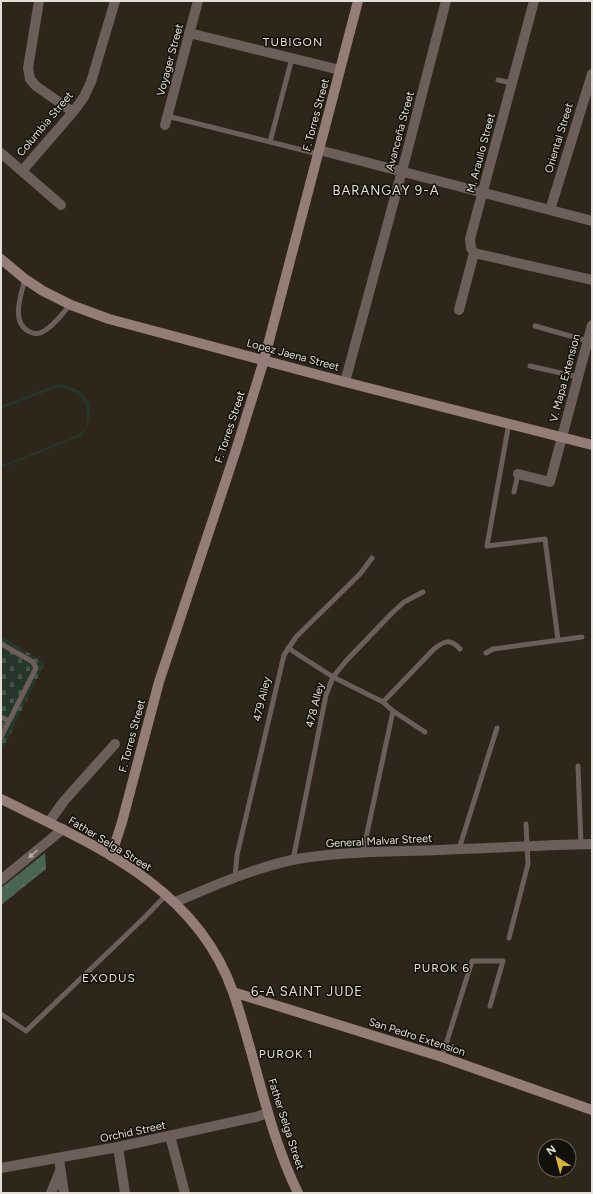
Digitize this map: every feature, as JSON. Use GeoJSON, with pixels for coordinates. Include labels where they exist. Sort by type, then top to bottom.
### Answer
{"type":"FeatureCollection","features":[{"type":"Feature","properties":{"kind":"main road","name":"F. Torres Street"},"geometry":{"type":"LineString","coordinates":[[111,856],[159,682],[236,450],[264,360],[358,1]]}},
{"type":"Feature","properties":{"kind":"main road","name":"Lopez Jaena Street"},"geometry":{"type":"LineString","coordinates":[[1,259],[25,279],[43,291],[71,305],[109,319],[345,382],[592,445]]}},
{"type":"Feature","properties":{"kind":"main road","name":"Father Selga Street"},"geometry":{"type":"LineString","coordinates":[[1,799],[63,829],[128,865],[167,894],[192,919],[202,932],[214,951],[233,992],[268,1113],[288,1171],[298,1193]]}},
{"type":"Feature","properties":{"kind":"main road","name":"San Pedro Extension"},"geometry":{"type":"LineString","coordinates":[[233,992],[442,1057],[592,1110]]}},
{"type":"Feature","properties":{"kind":"street"},"geometry":{"type":"LineString","coordinates":[[39,1],[28,68],[30,78],[42,92],[73,112]]}},
{"type":"Feature","properties":{"kind":"street","name":"Columbia Street"},"geometry":{"type":"LineString","coordinates":[[22,171],[73,112],[84,97],[91,82],[115,1]]}},
{"type":"Feature","properties":{"kind":"street","name":"Voyager Street"},"geometry":{"type":"LineString","coordinates":[[166,120],[198,1]]}},
{"type":"Feature","properties":{"kind":"street","name":"Avanceña Street"},"geometry":{"type":"LineString","coordinates":[[345,382],[402,172],[446,1]]}},
{"type":"Feature","properties":{"kind":"street","name":"M. Araullo Street"},"geometry":{"type":"LineString","coordinates":[[459,310],[474,253],[470,242],[534,1]]}},
{"type":"Feature","properties":{"kind":"street"},"geometry":{"type":"LineString","coordinates":[[190,32],[340,70]]}},
{"type":"Feature","properties":{"kind":"street","name":"Oriental Street"},"geometry":{"type":"LineString","coordinates":[[550,210],[592,74]]}},
{"type":"Feature","properties":{"kind":"street"},"geometry":{"type":"LineString","coordinates":[[318,152],[592,221]]}},
{"type":"Feature","properties":{"kind":"street"},"geometry":{"type":"LineString","coordinates":[[1,153],[61,205]]}},
{"type":"Feature","properties":{"kind":"street"},"geometry":{"type":"LineString","coordinates":[[474,253],[592,280]]}},
{"type":"Feature","properties":{"kind":"street","name":"V. Mapa Extension"},"geometry":{"type":"LineString","coordinates":[[518,474],[550,482],[592,325]]}},
{"type":"Feature","properties":{"kind":"street"},"geometry":{"type":"LineString","coordinates":[[49,822],[64,800],[115,744]]}},
{"type":"Feature","properties":{"kind":"street"},"geometry":{"type":"LineString","coordinates":[[1,880],[63,829]]}},
{"type":"Feature","properties":{"kind":"street","name":"General Malvar Street"},"geometry":{"type":"LineString","coordinates":[[175,902],[235,877],[293,860],[363,852],[592,844]]}},
{"type":"Feature","properties":{"kind":"street","name":"Orchid Street"},"geometry":{"type":"LineString","coordinates":[[1,1168],[118,1147],[268,1113]]}},
{"type":"Feature","properties":{"kind":"street"},"geometry":{"type":"LineString","coordinates":[[170,1136],[185,1193]]}},
{"type":"Feature","properties":{"kind":"street"},"geometry":{"type":"LineString","coordinates":[[118,1147],[125,1193]]}},
{"type":"Feature","properties":{"kind":"street"},"geometry":{"type":"LineString","coordinates":[[59,1158],[64,1193]]}},
{"type":"Feature","properties":{"kind":"street"},"geometry":{"type":"LineString","coordinates":[[51,1193],[60,1171]]}},
{"type":"Feature","properties":{"kind":"lane"},"geometry":{"type":"LineString","coordinates":[[270,142],[292,58]]}},
{"type":"Feature","properties":{"kind":"lane"},"geometry":{"type":"LineString","coordinates":[[498,80],[512,83]]}},
{"type":"Feature","properties":{"kind":"lane"},"geometry":{"type":"LineString","coordinates":[[166,120],[318,152]]}},
{"type":"Feature","properties":{"kind":"lane"},"geometry":{"type":"LineString","coordinates":[[25,279],[18,313],[21,323],[26,330],[31,333],[37,334],[48,329],[71,305]]}},
{"type":"Feature","properties":{"kind":"lane"},"geometry":{"type":"LineString","coordinates":[[535,326],[588,341]]}},
{"type":"Feature","properties":{"kind":"lane"},"geometry":{"type":"LineString","coordinates":[[530,366],[578,377]]}},
{"type":"Feature","properties":{"kind":"lane"},"geometry":{"type":"LineString","coordinates":[[509,423],[487,546],[545,539],[558,640]]}},
{"type":"Feature","properties":{"kind":"lane"},"geometry":{"type":"LineString","coordinates":[[514,492],[518,474]]}},
{"type":"Feature","properties":{"kind":"lane","name":"479 Alley"},"geometry":{"type":"LineString","coordinates":[[235,877],[237,855],[282,661],[288,648],[308,624],[360,574],[372,558]]}},
{"type":"Feature","properties":{"kind":"lane","name":"478 Alley"},"geometry":{"type":"LineString","coordinates":[[293,860],[326,695],[333,677],[392,613],[404,602],[423,592]]}},
{"type":"Feature","properties":{"kind":"lane"},"geometry":{"type":"LineString","coordinates":[[486,653],[493,650],[582,637]]}},
{"type":"Feature","properties":{"kind":"lane"},"geometry":{"type":"LineString","coordinates":[[382,702],[440,644],[451,642],[460,649]]}},
{"type":"Feature","properties":{"kind":"lane"},"geometry":{"type":"LineString","coordinates":[[1,644],[33,662],[36,668],[1,737]]}},
{"type":"Feature","properties":{"kind":"lane"},"geometry":{"type":"LineString","coordinates":[[288,648],[333,677],[382,702],[425,732]]}},
{"type":"Feature","properties":{"kind":"lane"},"geometry":{"type":"LineString","coordinates":[[363,852],[393,711]]}},
{"type":"Feature","properties":{"kind":"lane"},"geometry":{"type":"LineString","coordinates":[[1,717],[8,721]]}},
{"type":"Feature","properties":{"kind":"lane"},"geometry":{"type":"LineString","coordinates":[[459,849],[496,728]]}},
{"type":"Feature","properties":{"kind":"lane"},"geometry":{"type":"LineString","coordinates":[[578,766],[582,844]]}},
{"type":"Feature","properties":{"kind":"lane"},"geometry":{"type":"LineString","coordinates":[[509,938],[527,869],[528,846],[526,824]]}},
{"type":"Feature","properties":{"kind":"lane"},"geometry":{"type":"LineString","coordinates":[[1,1014],[26,1030],[146,916],[167,894]]}},
{"type":"Feature","properties":{"kind":"lane"},"geometry":{"type":"LineString","coordinates":[[442,1057],[472,961],[503,962],[490,1006]]}},
{"type":"Feature","properties":{"kind":"green space"},"geometry":{"type":"Polygon","coordinates":[[[58,384],[69,386],[77,390],[84,395],[88,402],[90,418],[87,427],[81,436],[1,467],[1,464],[6,464],[78,435],[84,429],[87,418],[85,403],[74,392],[64,388],[58,387],[1,409],[1,406],[58,384]]]}},
{"type":"Feature","properties":{"kind":"green space"},"geometry":{"type":"Polygon","coordinates":[[[1,636],[45,663],[1,753],[1,636]]]}},
{"type":"Feature","properties":{"kind":"green space"},"geometry":{"type":"Polygon","coordinates":[[[45,853],[46,869],[1,905],[1,888],[45,853]]]}},
{"type":"Feature","properties":{"kind":"district","name":"TUBIGON"},"geometry":{"type":"Point","coordinates":[293,42]}},
{"type":"Feature","properties":{"kind":"district","name":"BARANGAY 9-A"},"geometry":{"type":"Point","coordinates":[386,190]}},
{"type":"Feature","properties":{"kind":"district","name":"PUROK 6"},"geometry":{"type":"Point","coordinates":[442,968]}},
{"type":"Feature","properties":{"kind":"district","name":"EXODUS"},"geometry":{"type":"Point","coordinates":[109,978]}},
{"type":"Feature","properties":{"kind":"district","name":"6-A SAINT JUDE"},"geometry":{"type":"Point","coordinates":[307,991]}},
{"type":"Feature","properties":{"kind":"district","name":"PUROK 1"},"geometry":{"type":"Point","coordinates":[286,1054]}}]}
